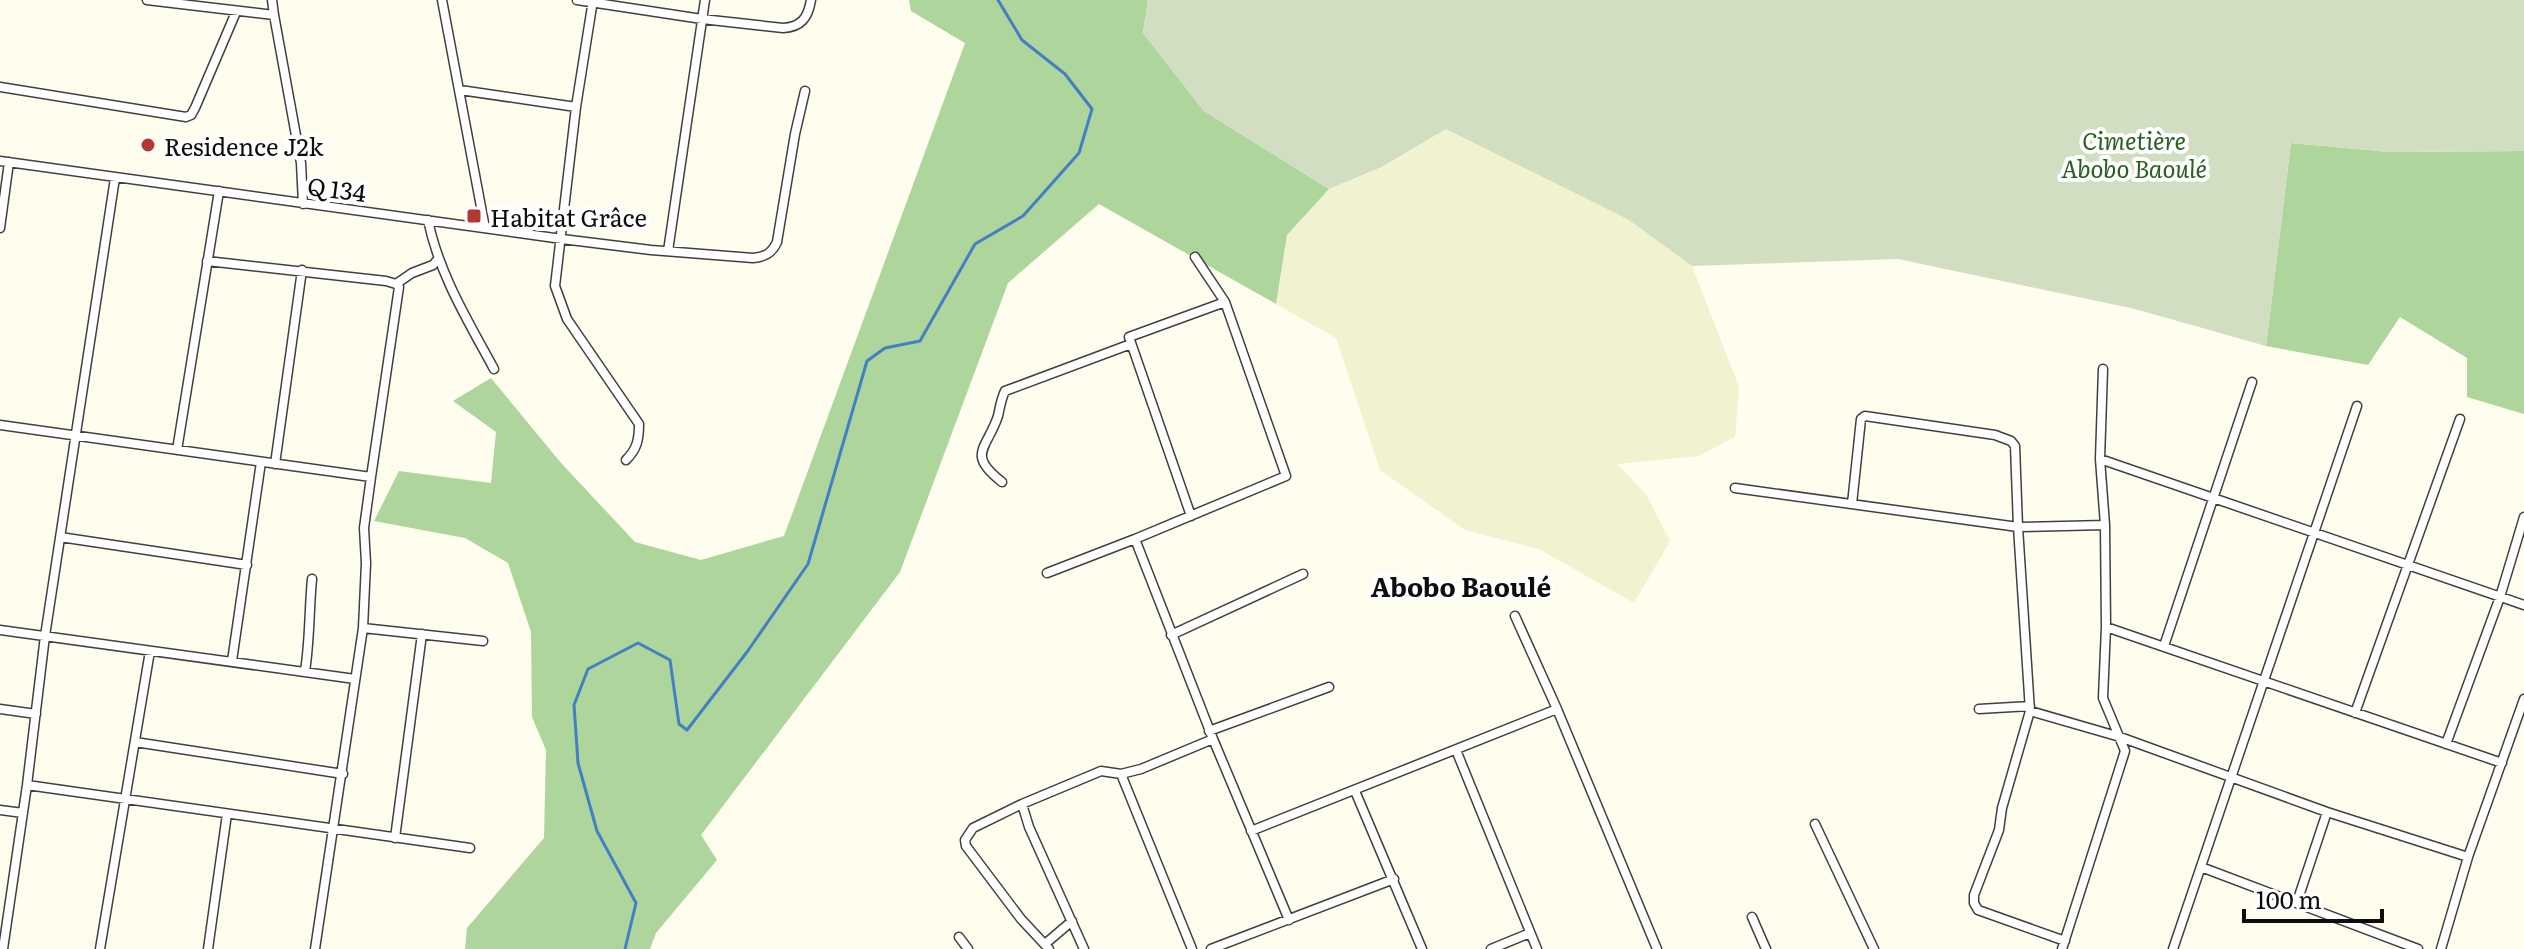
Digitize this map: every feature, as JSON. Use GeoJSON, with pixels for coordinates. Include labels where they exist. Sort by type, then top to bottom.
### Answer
{"type":"FeatureCollection","features":[{"type":"Feature","properties":{"kind":"street"},"geometry":{"type":"LineString","coordinates":[[147,0],[274,15]]}},
{"type":"Feature","properties":{"kind":"street"},"geometry":{"type":"LineString","coordinates":[[272,0],[301,163],[303,204]]}},
{"type":"Feature","properties":{"kind":"street"},"geometry":{"type":"LineString","coordinates":[[442,0],[485,228]]}},
{"type":"Feature","properties":{"kind":"street"},"geometry":{"type":"LineString","coordinates":[[577,0],[702,19],[793,27],[809,13],[811,0]]}},
{"type":"Feature","properties":{"kind":"street"},"geometry":{"type":"LineString","coordinates":[[668,251],[705,0]]}},
{"type":"Feature","properties":{"kind":"street"},"geometry":{"type":"LineString","coordinates":[[593,1],[576,107],[555,286],[567,319],[639,424],[635,451],[626,460]]}},
{"type":"Feature","properties":{"kind":"street"},"geometry":{"type":"LineString","coordinates":[[0,87],[186,117],[195,108],[236,12]]}},
{"type":"Feature","properties":{"kind":"street"},"geometry":{"type":"LineString","coordinates":[[460,90],[576,107]]}},
{"type":"Feature","properties":{"kind":"street","name":"Q 134"},"geometry":{"type":"LineString","coordinates":[[4,161],[562,239],[753,258],[763,257],[773,250],[777,242],[805,91]]}},
{"type":"Feature","properties":{"kind":"street"},"geometry":{"type":"LineString","coordinates":[[0,228],[4,161]]}},
{"type":"Feature","properties":{"kind":"street"},"geometry":{"type":"LineString","coordinates":[[3,949],[4,912],[23,813],[45,636],[115,178]]}},
{"type":"Feature","properties":{"kind":"street"},"geometry":{"type":"LineString","coordinates":[[177,450],[219,191]]}},
{"type":"Feature","properties":{"kind":"street"},"geometry":{"type":"LineString","coordinates":[[428,220],[445,278],[494,369]]}},
{"type":"Feature","properties":{"kind":"street"},"geometry":{"type":"LineString","coordinates":[[1047,573],[1286,476],[1225,302],[1195,257]]}},
{"type":"Feature","properties":{"kind":"street"},"geometry":{"type":"LineString","coordinates":[[207,261],[302,270],[396,284],[412,273],[433,265],[438,259]]}},
{"type":"Feature","properties":{"kind":"street"},"geometry":{"type":"LineString","coordinates":[[275,464],[302,270]]}},
{"type":"Feature","properties":{"kind":"street"},"geometry":{"type":"LineString","coordinates":[[315,949],[363,628],[364,528],[400,293],[396,284]]}},
{"type":"Feature","properties":{"kind":"street"},"geometry":{"type":"LineString","coordinates":[[1191,516],[1129,337],[1225,302]]}},
{"type":"Feature","properties":{"kind":"street"},"geometry":{"type":"LineString","coordinates":[[1002,482],[982,464],[981,454],[1005,391],[1131,344]]}},
{"type":"Feature","properties":{"kind":"street"},"geometry":{"type":"LineString","coordinates":[[1852,504],[1861,419],[1871,415],[1995,435],[2011,441],[2015,446],[2030,709],[2002,808],[1999,830],[1974,895],[1974,903],[1978,910],[2064,945],[2125,751],[2103,698],[2105,525],[2100,459],[2103,369]]}},
{"type":"Feature","properties":{"kind":"street"},"geometry":{"type":"LineString","coordinates":[[2164,646],[2252,382]]}},
{"type":"Feature","properties":{"kind":"street"},"geometry":{"type":"LineString","coordinates":[[2173,949],[2357,406]]}},
{"type":"Feature","properties":{"kind":"street"},"geometry":{"type":"LineString","coordinates":[[2355,713],[2460,419]]}},
{"type":"Feature","properties":{"kind":"street"},"geometry":{"type":"LineString","coordinates":[[0,425],[371,477]]}},
{"type":"Feature","properties":{"kind":"street"},"geometry":{"type":"LineString","coordinates":[[2100,459],[2524,605]]}},
{"type":"Feature","properties":{"kind":"street"},"geometry":{"type":"LineString","coordinates":[[232,661],[261,462]]}},
{"type":"Feature","properties":{"kind":"street"},"geometry":{"type":"LineString","coordinates":[[1735,488],[2018,527],[2105,525]]}},
{"type":"Feature","properties":{"kind":"street"},"geometry":{"type":"LineString","coordinates":[[2446,744],[2500,597],[2524,517]]}},
{"type":"Feature","properties":{"kind":"street"},"geometry":{"type":"LineString","coordinates":[[60,537],[247,565]]}},
{"type":"Feature","properties":{"kind":"street"},"geometry":{"type":"LineString","coordinates":[[1135,539],[1211,735],[1289,920]]}},
{"type":"Feature","properties":{"kind":"street"},"geometry":{"type":"LineString","coordinates":[[1171,635],[1303,574]]}},
{"type":"Feature","properties":{"kind":"street"},"geometry":{"type":"LineString","coordinates":[[305,671],[310,641],[308,617],[312,579]]}},
{"type":"Feature","properties":{"kind":"street"},"geometry":{"type":"LineString","coordinates":[[1515,616],[1657,949]]}},
{"type":"Feature","properties":{"kind":"street"},"geometry":{"type":"LineString","coordinates":[[2106,627],[2502,763]]}},
{"type":"Feature","properties":{"kind":"street"},"geometry":{"type":"LineString","coordinates":[[363,628],[483,641]]}},
{"type":"Feature","properties":{"kind":"street"},"geometry":{"type":"LineString","coordinates":[[0,630],[355,679]]}},
{"type":"Feature","properties":{"kind":"street"},"geometry":{"type":"LineString","coordinates":[[395,838],[422,634]]}},
{"type":"Feature","properties":{"kind":"street"},"geometry":{"type":"LineString","coordinates":[[100,949],[150,651]]}},
{"type":"Feature","properties":{"kind":"street"},"geometry":{"type":"LineString","coordinates":[[1072,921],[1047,947],[1021,919],[966,846],[965,840],[973,828],[1101,771],[1121,774],[1141,769],[1211,735],[1329,687]]}},
{"type":"Feature","properties":{"kind":"street"},"geometry":{"type":"LineString","coordinates":[[2441,949],[2468,857],[2524,699]]}},
{"type":"Feature","properties":{"kind":"street"},"geometry":{"type":"LineString","coordinates":[[0,709],[36,714]]}},
{"type":"Feature","properties":{"kind":"street"},"geometry":{"type":"LineString","coordinates":[[1251,831],[1557,709]]}},
{"type":"Feature","properties":{"kind":"street"},"geometry":{"type":"LineString","coordinates":[[1979,709],[2030,709],[2120,737],[2327,812],[2468,857]]}},
{"type":"Feature","properties":{"kind":"street"},"geometry":{"type":"LineString","coordinates":[[135,742],[343,774]]}},
{"type":"Feature","properties":{"kind":"street"},"geometry":{"type":"LineString","coordinates":[[1456,750],[1537,949]]}},
{"type":"Feature","properties":{"kind":"street"},"geometry":{"type":"LineString","coordinates":[[1121,774],[1192,949]]}},
{"type":"Feature","properties":{"kind":"street"},"geometry":{"type":"LineString","coordinates":[[27,785],[470,848]]}},
{"type":"Feature","properties":{"kind":"street"},"geometry":{"type":"LineString","coordinates":[[1355,791],[1422,949]]}},
{"type":"Feature","properties":{"kind":"street"},"geometry":{"type":"LineString","coordinates":[[1022,804],[1029,827],[1084,949]]}},
{"type":"Feature","properties":{"kind":"street"},"geometry":{"type":"LineString","coordinates":[[0,810],[23,813]]}},
{"type":"Feature","properties":{"kind":"street"},"geometry":{"type":"LineString","coordinates":[[2297,902],[2327,812]]}},
{"type":"Feature","properties":{"kind":"street"},"geometry":{"type":"LineString","coordinates":[[208,949],[227,814]]}},
{"type":"Feature","properties":{"kind":"street"},"geometry":{"type":"LineString","coordinates":[[1815,824],[1874,949]]}},
{"type":"Feature","properties":{"kind":"street"},"geometry":{"type":"LineString","coordinates":[[2201,867],[2418,949]]}},
{"type":"Feature","properties":{"kind":"street"},"geometry":{"type":"LineString","coordinates":[[1211,949],[1394,879]]}},
{"type":"Feature","properties":{"kind":"street"},"geometry":{"type":"LineString","coordinates":[[1752,917],[1766,949]]}},
{"type":"Feature","properties":{"kind":"street"},"geometry":{"type":"LineString","coordinates":[[1491,949],[1530,933]]}},
{"type":"Feature","properties":{"kind":"street"},"geometry":{"type":"LineString","coordinates":[[959,937],[968,949]]}},
{"type":"Feature","properties":{"kind":"green space"},"geometry":{"type":"Polygon","coordinates":[[[909,0],[1148,0],[1143,33],[1204,111],[1329,189],[1287,235],[1276,304],[1099,204],[1008,283],[900,572],[701,835],[717,860],[656,933],[650,949],[465,949],[467,928],[544,838],[546,750],[532,717],[531,632],[508,563],[465,538],[374,521],[399,471],[491,483],[496,432],[453,401],[491,378],[561,463],[635,542],[701,560],[784,536],[965,43],[911,11],[909,0]]]}},
{"type":"Feature","properties":{"kind":"green space","name":"Cimetière Abobo Baoulé"},"geometry":{"type":"Polygon","coordinates":[[[1148,0],[2524,0],[2524,151],[2390,152],[2291,143],[2266,346],[2135,309],[1898,259],[1692,266],[1629,220],[1446,129],[1382,167],[1329,189],[1204,111],[1143,33],[1148,0]]]}},
{"type":"Feature","properties":{"kind":"green space"},"geometry":{"type":"Polygon","coordinates":[[[1446,129],[1629,220],[1692,266],[1739,387],[1735,437],[1699,456],[1617,464],[1646,494],[1670,541],[1634,603],[1539,549],[1465,530],[1380,470],[1336,338],[1276,304],[1287,235],[1329,189],[1383,167],[1446,129]]]}},
{"type":"Feature","properties":{"kind":"green space"},"geometry":{"type":"Polygon","coordinates":[[[2291,143],[2390,152],[2524,151],[2524,414],[2467,397],[2467,358],[2400,317],[2368,365],[2266,346],[2291,143]]]}},
{"type":"Feature","properties":{"kind":"waterway"},"geometry":{"type":"LineString","coordinates":[[625,949],[636,903],[597,831],[578,763],[574,705],[588,669],[638,643],[670,660],[679,724],[687,730],[747,652],[808,564],[867,361],[885,348],[920,341],[975,244],[1023,216],[1079,153],[1092,109],[1065,74],[1022,40],[998,0]]}},
{"type":"Feature","properties":{"kind":"place","name":"Residence J2k"},"geometry":{"type":"Point","coordinates":[148,145]}},
{"type":"Feature","properties":{"kind":"place","name":"Habitat Grâce"},"geometry":{"type":"Point","coordinates":[474,216]}},
{"type":"Feature","properties":{"kind":"district","name":"Abobo Baoulé"},"geometry":{"type":"Point","coordinates":[1461,585]}}]}
